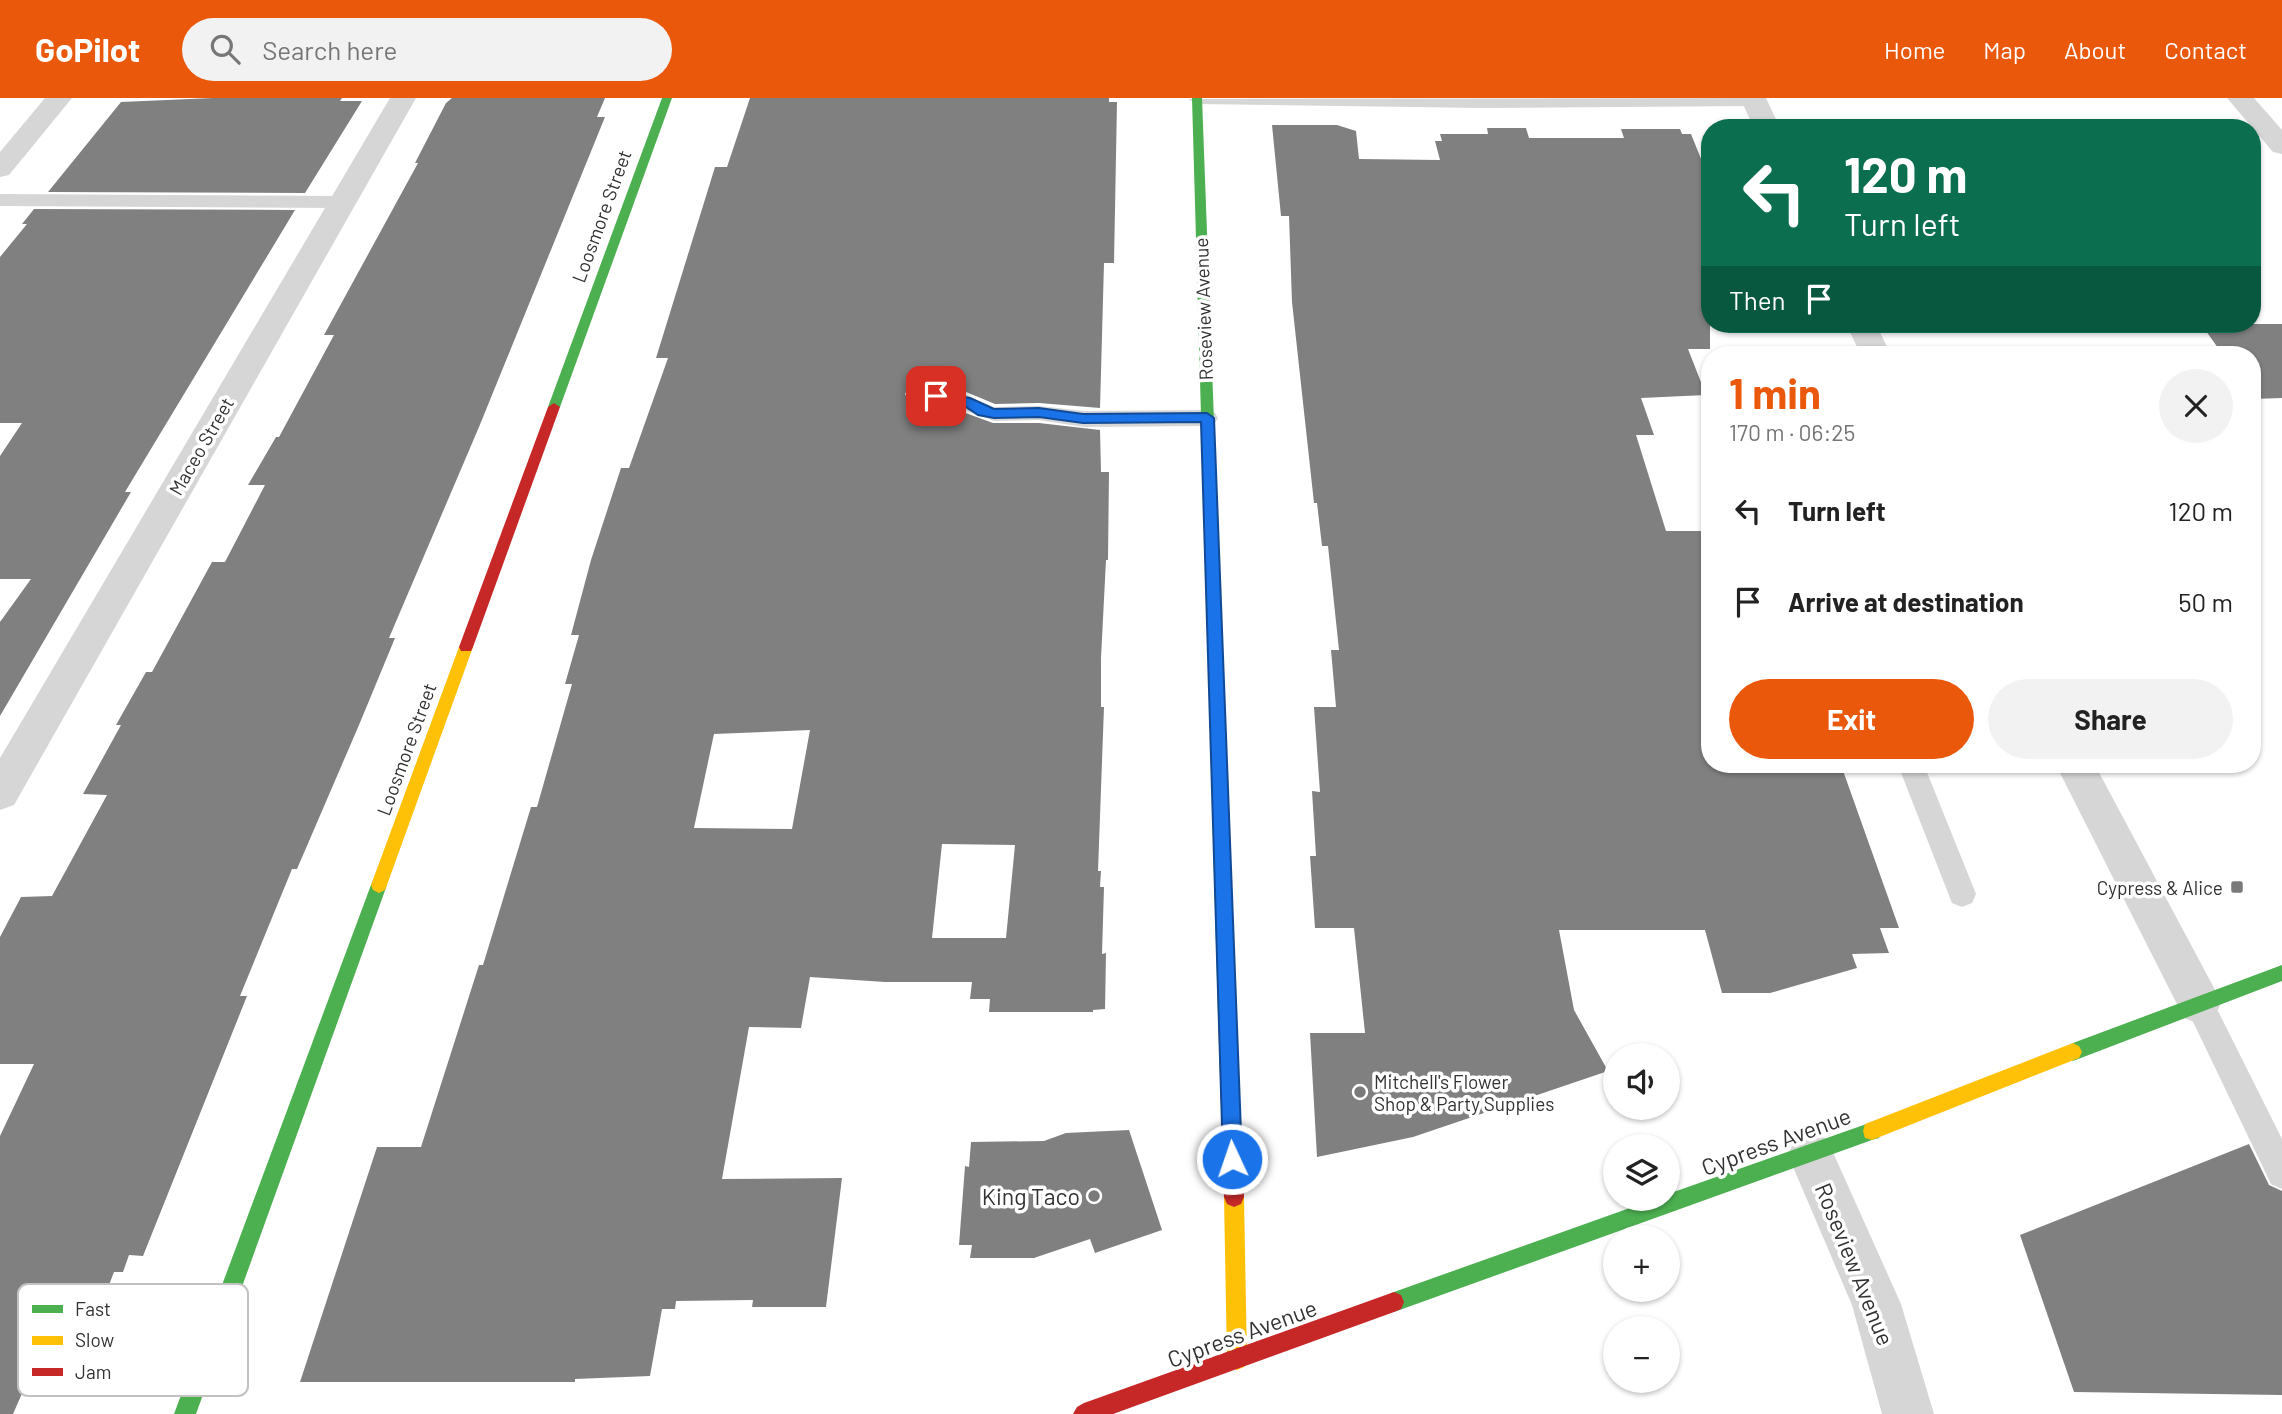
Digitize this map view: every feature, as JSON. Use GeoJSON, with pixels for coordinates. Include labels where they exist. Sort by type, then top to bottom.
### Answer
{"type":"FeatureCollection","features":[{"type":"Feature","properties":{"kind":"street"},"geometry":{"type":"LineString","coordinates":[[0,169],[59,98]]}},
{"type":"Feature","properties":{"kind":"street","name":"Maceo Street"},"geometry":{"type":"LineString","coordinates":[[0,793],[403,98]]}},
{"type":"Feature","properties":{"kind":"street","name":"Loosmore Street"},"geometry":{"type":"LineString","coordinates":[[233,1284],[667,98]]}},
{"type":"Feature","properties":{"kind":"street","name":"Roseview Avenue"},"geometry":{"type":"LineString","coordinates":[[1197,98],[1237,1360]]}},
{"type":"Feature","properties":{"kind":"street"},"geometry":{"type":"LineString","coordinates":[[2241,98],[2259,119]]}},
{"type":"Feature","properties":{"kind":"street"},"geometry":{"type":"LineString","coordinates":[[1754,99],[1763,119]]}},
{"type":"Feature","properties":{"kind":"street"},"geometry":{"type":"LineString","coordinates":[[2261,121],[2282,146]]}},
{"type":"Feature","properties":{"kind":"street"},"geometry":{"type":"LineString","coordinates":[[2080,773],[2199,1003]]}},
{"type":"Feature","properties":{"kind":"street","name":"Cypress Avenue"},"geometry":{"type":"LineString","coordinates":[[1084,1414],[1660,1206],[1811,1155],[2282,973]]}},
{"type":"Feature","properties":{"kind":"street","name":"Roseview Avenue"},"geometry":{"type":"LineString","coordinates":[[1811,1155],[1876,1304],[1908,1414]]}},
{"type":"Feature","properties":{"kind":"street","name":"Loosmore Street"},"geometry":{"type":"LineString","coordinates":[[185,1414],[192,1396]]}},
{"type":"Feature","properties":{"kind":"lane"},"geometry":{"type":"LineString","coordinates":[[1197,98],[1754,99]]}},
{"type":"Feature","properties":{"kind":"lane"},"geometry":{"type":"LineString","coordinates":[[0,200],[342,202]]}},
{"type":"Feature","properties":{"kind":"lane"},"geometry":{"type":"LineString","coordinates":[[918,395],[954,397],[994,414],[1039,412],[1083,419],[1207,418]]}},
{"type":"Feature","properties":{"kind":"lane"},"geometry":{"type":"LineString","coordinates":[[1914,773],[1962,894]]}},
{"type":"Feature","properties":{"kind":"lane"},"geometry":{"type":"LineString","coordinates":[[2199,1003],[2282,1173]]}},
{"type":"Feature","properties":{"kind":"building"},"geometry":{"type":"Polygon","coordinates":[[[213,98],[342,98],[340,101],[362,101],[305,193],[48,192],[121,102],[213,98]]]}},
{"type":"Feature","properties":{"kind":"building"},"geometry":{"type":"Polygon","coordinates":[[[452,98],[605,98],[597,117],[605,117],[479,427],[389,638],[395,638],[359,725],[297,869],[292,869],[240,996],[247,996],[143,1256],[129,1255],[123,1272],[114,1272],[109,1284],[18,1284],[18,1396],[21,1396],[13,1414],[0,1414],[0,1136],[34,1064],[0,1064],[0,937],[21,897],[52,896],[107,795],[83,794],[121,725],[116,725],[146,672],[152,672],[212,562],[225,562],[265,485],[248,485],[276,437],[279,437],[334,335],[324,335],[418,163],[415,163],[446,103],[452,98]]]}},
{"type":"Feature","properties":{"kind":"building"},"geometry":{"type":"Polygon","coordinates":[[[750,98],[1109,98],[1109,102],[1117,102],[1114,263],[1104,263],[1100,408],[1039,403],[995,404],[954,387],[917,385],[909,387],[905,394],[910,403],[949,407],[993,423],[1039,423],[1100,430],[1101,472],[1109,472],[1108,560],[1101,658],[1101,707],[1104,707],[1098,871],[1101,871],[1100,887],[1104,887],[1102,954],[1106,953],[1105,1009],[1093,1012],[989,1012],[990,999],[970,999],[972,982],[885,982],[810,977],[801,1028],[749,1027],[722,1179],[842,1178],[826,1307],[752,1307],[753,1300],[676,1301],[675,1309],[662,1309],[650,1376],[575,1379],[575,1382],[300,1382],[377,1147],[421,1147],[479,965],[483,965],[531,807],[537,807],[572,684],[565,684],[579,635],[571,635],[591,560],[621,468],[629,468],[668,358],[656,358],[715,167],[727,167],[750,98]],[[810,730],[714,734],[694,828],[792,829],[810,730]],[[942,844],[932,938],[1006,938],[1015,845],[942,844]]]}},
{"type":"Feature","properties":{"kind":"building"},"geometry":{"type":"Polygon","coordinates":[[[1272,125],[1337,125],[1356,131],[1359,159],[1440,160],[1435,141],[1442,141],[1440,134],[1488,134],[1487,128],[1526,128],[1529,138],[1624,138],[1621,129],[1680,129],[1682,134],[1691,134],[1701,159],[1701,333],[1710,333],[1710,346],[1688,349],[1701,382],[1701,395],[1641,398],[1654,435],[1636,435],[1666,531],[1701,531],[1701,773],[1844,773],[1899,928],[1880,928],[1889,953],[1852,954],[1857,968],[1770,993],[1722,993],[1705,930],[1559,930],[1574,1010],[1603,1062],[1603,1073],[1413,1137],[1317,1157],[1310,1033],[1365,1033],[1354,928],[1315,928],[1310,856],[1316,856],[1312,791],[1320,792],[1314,707],[1336,707],[1331,650],[1339,650],[1328,546],[1322,546],[1317,503],[1314,503],[1292,302],[1289,216],[1281,216],[1272,125]]]}},
{"type":"Feature","properties":{"kind":"building"},"geometry":{"type":"Polygon","coordinates":[[[34,209],[295,210],[125,492],[131,492],[0,716],[0,622],[31,579],[0,579],[0,456],[22,423],[0,423],[0,257],[27,224],[22,224],[34,209]]]}},
{"type":"Feature","properties":{"kind":"building"},"geometry":{"type":"Polygon","coordinates":[[[2261,324],[2282,324],[2282,398],[2261,399],[2261,346],[2217,346],[2207,333],[2261,333],[2261,324]]]}},
{"type":"Feature","properties":{"kind":"building"},"geometry":{"type":"Polygon","coordinates":[[[1129,1130],[1162,1230],[1095,1253],[1090,1239],[1034,1258],[970,1258],[972,1245],[959,1245],[965,1166],[969,1167],[971,1142],[1044,1141],[1066,1133],[1129,1130]]]}},
{"type":"Feature","properties":{"kind":"building"},"geometry":{"type":"Polygon","coordinates":[[[2249,1144],[2269,1185],[2282,1191],[2282,1395],[2074,1392],[2020,1235],[2249,1144]]]}},
{"type":"Feature","properties":{"kind":"traffic: fast"},"geometry":{"type":"LineString","coordinates":[[554,407],[667,98]]}},
{"type":"Feature","properties":{"kind":"traffic: fast"},"geometry":{"type":"LineString","coordinates":[[1197,98],[1227,1014]]}},
{"type":"Feature","properties":{"kind":"traffic: fast"},"geometry":{"type":"LineString","coordinates":[[233,1284],[379,885]]}},
{"type":"Feature","properties":{"kind":"traffic: fast"},"geometry":{"type":"LineString","coordinates":[[2073,1052],[2282,973]]}},
{"type":"Feature","properties":{"kind":"traffic: fast"},"geometry":{"type":"LineString","coordinates":[[1394,1302],[1872,1131]]}},
{"type":"Feature","properties":{"kind":"traffic: fast"},"geometry":{"type":"LineString","coordinates":[[185,1414],[192,1396]]}},
{"type":"Feature","properties":{"kind":"traffic: slow"},"geometry":{"type":"LineString","coordinates":[[379,885],[466,647]]}},
{"type":"Feature","properties":{"kind":"traffic: slow"},"geometry":{"type":"LineString","coordinates":[[1872,1131],[2073,1052]]}},
{"type":"Feature","properties":{"kind":"traffic: slow"},"geometry":{"type":"LineString","coordinates":[[1234,1197],[1237,1360]]}},
{"type":"Feature","properties":{"kind":"traffic: jam"},"geometry":{"type":"LineString","coordinates":[[466,647],[554,407]]}},
{"type":"Feature","properties":{"kind":"traffic: jam"},"geometry":{"type":"LineString","coordinates":[[1227,1014],[1234,1197]]}},
{"type":"Feature","properties":{"kind":"traffic: jam"},"geometry":{"type":"LineString","coordinates":[[1084,1414],[1394,1302]]}},
{"type":"Feature","properties":{"kind":"place","name":"Cypress & Alice"},"geometry":{"type":"Point","coordinates":[2237,887]}},
{"type":"Feature","properties":{"kind":"place","name":"Mitchell's Flower Shop & Party Supplies"},"geometry":{"type":"Point","coordinates":[1360,1092]}},
{"type":"Feature","properties":{"kind":"place","name":"King Taco"},"geometry":{"type":"Point","coordinates":[1094,1196]}},
{"type":"Feature","properties":{"kind":"route"},"geometry":{"type":"LineString","coordinates":[[936,396],[954,397],[994,414],[1039,412],[1083,419],[1207,418],[1232,1159]]}}]}
